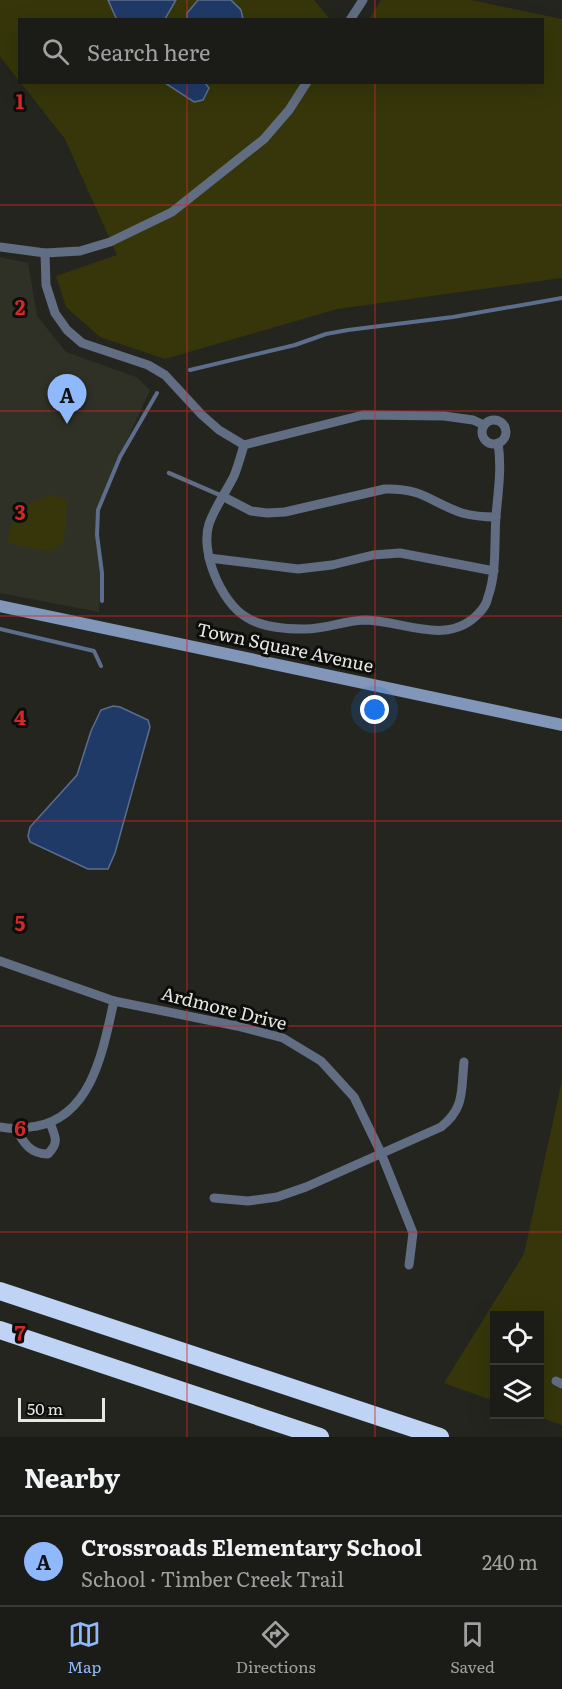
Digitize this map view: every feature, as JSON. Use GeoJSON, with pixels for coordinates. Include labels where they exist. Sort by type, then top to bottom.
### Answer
{"type":"FeatureCollection","features":[{"type":"Feature","properties":{"kind":"highway"},"geometry":{"type":"LineString","coordinates":[[0,1291],[440,1437]]}},
{"type":"Feature","properties":{"kind":"highway"},"geometry":{"type":"LineString","coordinates":[[0,1330],[320,1437]]}},
{"type":"Feature","properties":{"kind":"main road","name":"Town Square Avenue"},"geometry":{"type":"LineString","coordinates":[[0,606],[562,725]]}},
{"type":"Feature","properties":{"kind":"street"},"geometry":{"type":"LineString","coordinates":[[351,18],[363,0]]}},
{"type":"Feature","properties":{"kind":"street"},"geometry":{"type":"LineString","coordinates":[[0,247],[45,253],[80,251],[110,242],[172,212],[264,139],[289,110],[306,84]]}},
{"type":"Feature","properties":{"kind":"street"},"geometry":{"type":"LineString","coordinates":[[45,253],[46,285],[55,313],[67,330],[82,343],[148,365],[165,375],[202,415],[219,430],[244,445],[363,415],[444,416],[473,420],[484,425]]}},
{"type":"Feature","properties":{"kind":"street"},"geometry":{"type":"LineString","coordinates":[[494,420],[504,425],[506,436],[493,444],[486,440],[482,433],[484,425],[494,420]]}},
{"type":"Feature","properties":{"kind":"street"},"geometry":{"type":"LineString","coordinates":[[244,445],[234,475],[209,525],[209,558],[222,591],[246,618],[282,628],[306,630],[366,620],[435,632],[451,630],[467,622],[479,613],[488,599],[494,571],[500,471],[498,443]]}},
{"type":"Feature","properties":{"kind":"street"},"geometry":{"type":"LineString","coordinates":[[222,496],[251,511],[267,513],[285,512],[385,489],[401,488],[416,491],[463,513],[496,517]]}},
{"type":"Feature","properties":{"kind":"street"},"geometry":{"type":"LineString","coordinates":[[209,558],[298,569],[332,565],[373,555],[400,553],[494,571]]}},
{"type":"Feature","properties":{"kind":"street","name":"Ardmore Drive"},"geometry":{"type":"LineString","coordinates":[[0,961],[114,1001],[237,1026],[283,1038],[321,1061],[354,1097],[381,1153],[413,1233],[409,1265]]}},
{"type":"Feature","properties":{"kind":"street"},"geometry":{"type":"LineString","coordinates":[[0,1127],[16,1129],[50,1123],[81,1100],[103,1051],[114,1001]]}},
{"type":"Feature","properties":{"kind":"street"},"geometry":{"type":"LineString","coordinates":[[214,1198],[248,1200],[277,1197],[306,1187],[441,1127],[460,1107],[464,1062]]}},
{"type":"Feature","properties":{"kind":"street"},"geometry":{"type":"LineString","coordinates":[[16,1129],[22,1141],[31,1151],[48,1154],[55,1147],[56,1138],[50,1123]]}},
{"type":"Feature","properties":{"kind":"lane"},"geometry":{"type":"LineString","coordinates":[[169,473],[222,496]]}},
{"type":"Feature","properties":{"kind":"shaded area"},"geometry":{"type":"Polygon","coordinates":[[[0,0],[314,0],[329,18],[18,18],[18,80],[0,56],[0,0]]]}},
{"type":"Feature","properties":{"kind":"shaded area"},"geometry":{"type":"Polygon","coordinates":[[[381,0],[471,0],[562,19],[562,278],[337,309],[165,359],[100,337],[66,307],[56,276],[117,255],[65,139],[22,84],[544,84],[544,18],[370,18],[381,0]]]}},
{"type":"Feature","properties":{"kind":"shaded area"},"geometry":{"type":"Polygon","coordinates":[[[0,257],[28,263],[37,316],[66,352],[136,377],[150,390],[119,457],[98,511],[96,535],[101,573],[99,612],[0,593],[0,257]]]}},
{"type":"Feature","properties":{"kind":"shaded area"},"geometry":{"type":"Polygon","coordinates":[[[52,495],[67,500],[64,542],[51,552],[7,543],[12,524],[20,511],[33,502],[52,495]]]}},
{"type":"Feature","properties":{"kind":"shaded area"},"geometry":{"type":"Polygon","coordinates":[[[562,1080],[562,1425],[544,1419],[544,1311],[490,1311],[490,1400],[444,1383],[524,1254],[562,1080]]]}},
{"type":"Feature","properties":{"kind":"water"},"geometry":{"type":"Polygon","coordinates":[[[108,0],[176,0],[166,18],[116,18],[108,0]]]}},
{"type":"Feature","properties":{"kind":"water"},"geometry":{"type":"Polygon","coordinates":[[[198,0],[231,0],[241,10],[243,18],[187,18],[187,13],[198,0]]]}},
{"type":"Feature","properties":{"kind":"water"},"geometry":{"type":"Polygon","coordinates":[[[167,84],[206,84],[209,88],[203,100],[194,102],[167,84]]]}},
{"type":"Feature","properties":{"kind":"water"},"geometry":{"type":"Polygon","coordinates":[[[113,706],[148,720],[150,727],[115,853],[108,869],[88,869],[30,842],[28,836],[30,827],[77,775],[91,731],[101,710],[113,706]]]}},
{"type":"Feature","properties":{"kind":"waterway"},"geometry":{"type":"LineString","coordinates":[[190,370],[295,345],[326,334],[453,317],[562,298]]}},
{"type":"Feature","properties":{"kind":"waterway"},"geometry":{"type":"LineString","coordinates":[[102,601],[102,573],[97,535],[98,510],[120,457],[157,393]]}},
{"type":"Feature","properties":{"kind":"waterway"},"geometry":{"type":"LineString","coordinates":[[0,629],[94,651],[101,666]]}},
{"type":"Feature","properties":{"kind":"place","name":"Crossroads Elementary School"},"geometry":{"type":"Point","coordinates":[67,424]}}]}
